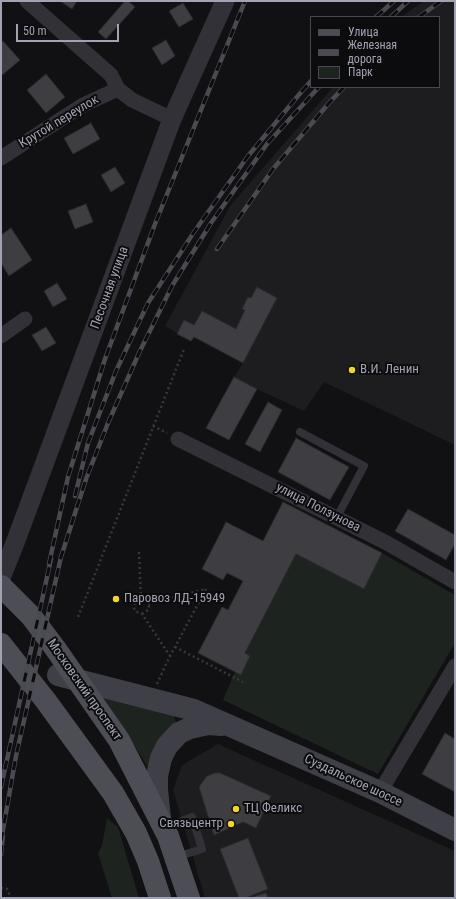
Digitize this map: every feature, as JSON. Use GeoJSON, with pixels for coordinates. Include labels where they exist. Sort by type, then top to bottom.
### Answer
{"type":"FeatureCollection","features":[{"type":"Feature","properties":{"kind":"main road","name":"Московский проспект"},"geometry":{"type":"LineString","coordinates":[[1,586],[30,616],[68,677],[127,765],[164,816],[189,898]]}},
{"type":"Feature","properties":{"kind":"main road","name":"Московский проспект"},"geometry":{"type":"LineString","coordinates":[[1,602],[68,677]]}},
{"type":"Feature","properties":{"kind":"main road"},"geometry":{"type":"LineString","coordinates":[[1,644],[46,701],[121,806],[142,847],[160,898]]}},
{"type":"Feature","properties":{"kind":"main road"},"geometry":{"type":"LineString","coordinates":[[1,664],[15,685],[38,714],[97,776],[121,806]]}},
{"type":"Feature","properties":{"kind":"main road","name":"Суздальское шоссе"},"geometry":{"type":"LineString","coordinates":[[68,677],[183,706],[380,792],[455,830]]}},
{"type":"Feature","properties":{"kind":"main road","name":"Суздальское шоссе"},"geometry":{"type":"LineString","coordinates":[[164,816],[157,790],[157,776],[160,758],[170,741],[179,733],[190,728],[208,724],[230,727],[250,734]]}},
{"type":"Feature","properties":{"kind":"street"},"geometry":{"type":"LineString","coordinates":[[27,1],[111,75],[118,90],[132,100],[172,119]]}},
{"type":"Feature","properties":{"kind":"street","name":"Песочная улица"},"geometry":{"type":"LineString","coordinates":[[1,578],[172,119],[226,1]]}},
{"type":"Feature","properties":{"kind":"street","name":"Крутой переулок"},"geometry":{"type":"LineString","coordinates":[[1,158],[84,105],[118,90]]}},
{"type":"Feature","properties":{"kind":"street"},"geometry":{"type":"LineString","coordinates":[[1,336],[25,319]]}},
{"type":"Feature","properties":{"kind":"street","name":"улица Ползунова"},"geometry":{"type":"LineString","coordinates":[[178,439],[337,517],[385,542],[455,582]]}},
{"type":"Feature","properties":{"kind":"street"},"geometry":{"type":"LineString","coordinates":[[380,792],[455,666]]}},
{"type":"Feature","properties":{"kind":"lane"},"geometry":{"type":"LineString","coordinates":[[300,432],[364,466],[337,517]]}},
{"type":"Feature","properties":{"kind":"lane"},"geometry":{"type":"LineString","coordinates":[[164,816],[192,817],[202,849],[176,857]]}},
{"type":"Feature","properties":{"kind":"path"},"geometry":{"type":"LineString","coordinates":[[78,617],[184,349]]}},
{"type":"Feature","properties":{"kind":"path"},"geometry":{"type":"LineString","coordinates":[[139,552],[141,599]]}},
{"type":"Feature","properties":{"kind":"path"},"geometry":{"type":"LineString","coordinates":[[148,604],[206,588],[155,688]]}},
{"type":"Feature","properties":{"kind":"path"},"geometry":{"type":"LineString","coordinates":[[141,599],[145,600],[148,604],[148,610],[142,614]]}},
{"type":"Feature","properties":{"kind":"path"},"geometry":{"type":"LineString","coordinates":[[141,599],[137,600],[134,608],[137,613],[142,614],[170,656]]}},
{"type":"Feature","properties":{"kind":"path"},"geometry":{"type":"LineString","coordinates":[[175,647],[243,682]]}},
{"type":"Feature","properties":{"kind":"path"},"geometry":{"type":"LineString","coordinates":[[1,888],[7,889],[11,898]]}},
{"type":"Feature","properties":{"kind":"shaded area"},"geometry":{"type":"Polygon","coordinates":[[[424,1],[455,1],[455,445],[324,382],[304,411],[234,377],[243,363],[194,337],[191,341],[165,326],[230,206],[332,88],[440,88],[440,16],[402,16],[424,1]]]}},
{"type":"Feature","properties":{"kind":"shaded area"},"geometry":{"type":"Polygon","coordinates":[[[218,744],[455,851],[455,898],[205,898],[173,790],[182,765],[218,744]]]}},
{"type":"Feature","properties":{"kind":"green space"},"geometry":{"type":"Polygon","coordinates":[[[382,553],[455,595],[455,643],[378,774],[223,700],[235,672],[241,674],[250,656],[245,653],[296,554],[364,589],[382,553]]]}},
{"type":"Feature","properties":{"kind":"green space"},"geometry":{"type":"Polygon","coordinates":[[[101,697],[172,712],[177,724],[152,774],[138,751],[101,697]]]}},
{"type":"Feature","properties":{"kind":"green space"},"geometry":{"type":"Polygon","coordinates":[[[107,818],[118,827],[139,898],[112,898],[98,853],[102,846],[107,818]]]}},
{"type":"Feature","properties":{"kind":"building"},"geometry":{"type":"Polygon","coordinates":[[[60,1],[77,1],[72,9],[60,1]]]}},
{"type":"Feature","properties":{"kind":"building"},"geometry":{"type":"Polygon","coordinates":[[[125,1],[128,1],[135,7],[106,39],[98,32],[125,1]]]}},
{"type":"Feature","properties":{"kind":"building"},"geometry":{"type":"Polygon","coordinates":[[[183,3],[193,19],[179,27],[169,11],[183,3]]]}},
{"type":"Feature","properties":{"kind":"building"},"geometry":{"type":"Polygon","coordinates":[[[166,40],[175,56],[162,65],[152,48],[166,40]]]}},
{"type":"Feature","properties":{"kind":"building"},"geometry":{"type":"Polygon","coordinates":[[[3,41],[20,60],[1,76],[1,43],[3,41]]]}},
{"type":"Feature","properties":{"kind":"building"},"geometry":{"type":"Polygon","coordinates":[[[46,74],[65,97],[46,113],[27,90],[46,74]]]}},
{"type":"Feature","properties":{"kind":"building"},"geometry":{"type":"Polygon","coordinates":[[[91,123],[100,139],[73,154],[64,138],[91,123]]]}},
{"type":"Feature","properties":{"kind":"building"},"geometry":{"type":"Polygon","coordinates":[[[115,167],[125,183],[111,192],[101,175],[115,167]]]}},
{"type":"Feature","properties":{"kind":"building"},"geometry":{"type":"Polygon","coordinates":[[[86,204],[93,222],[75,229],[68,211],[86,204]]]}},
{"type":"Feature","properties":{"kind":"building"},"geometry":{"type":"Polygon","coordinates":[[[11,228],[32,260],[9,276],[1,263],[1,235],[11,228]]]}},
{"type":"Feature","properties":{"kind":"building"},"geometry":{"type":"Polygon","coordinates":[[[57,283],[67,299],[53,307],[44,291],[57,283]]]}},
{"type":"Feature","properties":{"kind":"building"},"geometry":{"type":"Polygon","coordinates":[[[257,287],[277,298],[243,363],[194,337],[191,341],[177,334],[184,320],[194,325],[202,311],[236,329],[245,310],[242,309],[248,297],[251,298],[257,287]]]}},
{"type":"Feature","properties":{"kind":"building"},"geometry":{"type":"Polygon","coordinates":[[[46,327],[56,343],[42,351],[32,335],[46,327]]]}},
{"type":"Feature","properties":{"kind":"building"},"geometry":{"type":"Polygon","coordinates":[[[234,377],[257,389],[229,440],[206,428],[234,377]]]}},
{"type":"Feature","properties":{"kind":"building"},"geometry":{"type":"Polygon","coordinates":[[[268,402],[282,410],[260,452],[245,444],[268,402]]]}},
{"type":"Feature","properties":{"kind":"building"},"geometry":{"type":"Polygon","coordinates":[[[296,438],[349,467],[330,500],[278,472],[296,438]]]}},
{"type":"Feature","properties":{"kind":"building"},"geometry":{"type":"Polygon","coordinates":[[[283,502],[382,553],[364,589],[296,554],[245,653],[250,656],[241,675],[198,653],[222,607],[228,610],[243,581],[227,573],[223,580],[202,569],[226,522],[263,541],[283,502]]]}},
{"type":"Feature","properties":{"kind":"building"},"geometry":{"type":"Polygon","coordinates":[[[408,509],[455,535],[455,544],[446,560],[395,531],[408,509]]]}},
{"type":"Feature","properties":{"kind":"building"},"geometry":{"type":"Polygon","coordinates":[[[445,733],[455,739],[455,792],[422,774],[445,733]]]}},
{"type":"Feature","properties":{"kind":"building","name":"ТЦ Феликс"},"geometry":{"type":"Polygon","coordinates":[[[220,773],[271,796],[256,828],[243,822],[214,835],[199,787],[207,776],[220,773]]]}},
{"type":"Feature","properties":{"kind":"building"},"geometry":{"type":"Polygon","coordinates":[[[248,838],[268,889],[245,898],[239,898],[220,849],[248,838]]]}},
{"type":"Feature","properties":{"kind":"building"},"geometry":{"type":"Polygon","coordinates":[[[266,893],[268,898],[249,898],[266,893]]]}},
{"type":"Feature","properties":{"kind":"railway"},"geometry":{"type":"LineString","coordinates":[[49,564],[68,477],[105,359],[155,224],[245,1]]}},
{"type":"Feature","properties":{"kind":"railway"},"geometry":{"type":"LineString","coordinates":[[377,16],[394,1]]}},
{"type":"Feature","properties":{"kind":"railway"},"geometry":{"type":"LineString","coordinates":[[392,16],[408,1]]}},
{"type":"Feature","properties":{"kind":"railway"},"geometry":{"type":"LineString","coordinates":[[420,16],[441,1]]}},
{"type":"Feature","properties":{"kind":"railway"},"geometry":{"type":"LineString","coordinates":[[75,496],[88,443],[116,371],[148,303],[194,232],[248,156],[310,82]]}},
{"type":"Feature","properties":{"kind":"railway"},"geometry":{"type":"LineString","coordinates":[[1,841],[16,756],[61,557],[86,479],[108,423],[139,353],[172,286],[211,223],[267,144],[318,88]]}},
{"type":"Feature","properties":{"kind":"railway"},"geometry":{"type":"LineString","coordinates":[[217,249],[273,169],[343,88]]}},
{"type":"Feature","properties":{"kind":"railway"},"geometry":{"type":"LineString","coordinates":[[1,787],[51,559]]}},
{"type":"Feature","properties":{"kind":"railway"},"geometry":{"type":"LineString","coordinates":[[1,854],[3,836]]}},
{"type":"Feature","properties":{"kind":"place","name":"В.И. Ленин"},"geometry":{"type":"Point","coordinates":[352,370]}},
{"type":"Feature","properties":{"kind":"place","name":"Паровоз ЛД-15949"},"geometry":{"type":"Point","coordinates":[116,599]}},
{"type":"Feature","properties":{"kind":"place","name":"ТЦ Феликс"},"geometry":{"type":"Point","coordinates":[236,809]}},
{"type":"Feature","properties":{"kind":"place","name":"Связьцентр"},"geometry":{"type":"Point","coordinates":[231,824]}}]}
